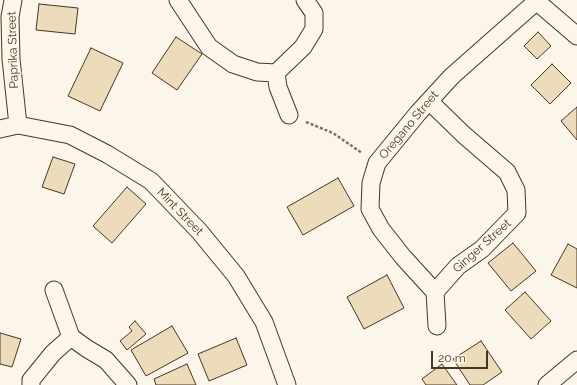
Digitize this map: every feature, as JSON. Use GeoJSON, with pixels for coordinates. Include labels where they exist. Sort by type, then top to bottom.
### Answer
{"type":"FeatureCollection","features":[{"type":"Feature","properties":{"kind":"street","name":"Paprika Street"},"geometry":{"type":"LineString","coordinates":[[13,0],[10,17],[11,59],[18,125]]}},
{"type":"Feature","properties":{"kind":"street"},"geometry":{"type":"LineString","coordinates":[[178,0],[209,47],[233,64],[257,72],[276,73],[303,47],[314,29],[314,13],[305,0]]}},
{"type":"Feature","properties":{"kind":"street"},"geometry":{"type":"LineString","coordinates":[[536,1],[577,36]]}},
{"type":"Feature","properties":{"kind":"street","name":"Oregano Street"},"geometry":{"type":"LineString","coordinates":[[435,292],[394,246],[381,229],[370,209],[371,183],[377,163],[452,76],[536,1]]}},
{"type":"Feature","properties":{"kind":"street"},"geometry":{"type":"LineString","coordinates":[[276,73],[278,87],[289,114]]}},
{"type":"Feature","properties":{"kind":"street","name":"Ginger Street"},"geometry":{"type":"LineString","coordinates":[[429,101],[464,135],[507,172],[516,190],[517,213],[482,249],[458,266],[435,292]]}},
{"type":"Feature","properties":{"kind":"street","name":"Mint Street"},"geometry":{"type":"LineString","coordinates":[[0,129],[18,125],[70,135],[107,154],[151,182],[199,231],[236,276],[264,322],[287,385]]}},
{"type":"Feature","properties":{"kind":"street"},"geometry":{"type":"LineString","coordinates":[[54,290],[71,337],[106,360],[128,385]]}},
{"type":"Feature","properties":{"kind":"street"},"geometry":{"type":"LineString","coordinates":[[435,292],[437,326]]}},
{"type":"Feature","properties":{"kind":"street"},"geometry":{"type":"LineString","coordinates":[[31,385],[31,380],[53,353],[71,337]]}},
{"type":"Feature","properties":{"kind":"street"},"geometry":{"type":"LineString","coordinates":[[547,385],[577,360]]}},
{"type":"Feature","properties":{"kind":"path"},"geometry":{"type":"LineString","coordinates":[[289,114],[333,133],[377,163]]}},
{"type":"Feature","properties":{"kind":"building"},"geometry":{"type":"Polygon","coordinates":[[[39,4],[78,8],[75,34],[36,30],[39,4]]]}},
{"type":"Feature","properties":{"kind":"building"},"geometry":{"type":"Polygon","coordinates":[[[538,32],[551,46],[537,59],[524,46],[538,32]]]}},
{"type":"Feature","properties":{"kind":"building"},"geometry":{"type":"Polygon","coordinates":[[[176,37],[202,54],[177,90],[152,73],[176,37]]]}},
{"type":"Feature","properties":{"kind":"building"},"geometry":{"type":"Polygon","coordinates":[[[91,48],[123,63],[100,111],[68,96],[91,48]]]}},
{"type":"Feature","properties":{"kind":"building"},"geometry":{"type":"Polygon","coordinates":[[[552,64],[571,83],[550,104],[531,85],[552,64]]]}},
{"type":"Feature","properties":{"kind":"building"},"geometry":{"type":"Polygon","coordinates":[[[577,107],[577,140],[561,121],[577,107]]]}},
{"type":"Feature","properties":{"kind":"building"},"geometry":{"type":"Polygon","coordinates":[[[53,157],[75,164],[64,194],[42,187],[53,157]]]}},
{"type":"Feature","properties":{"kind":"building"},"geometry":{"type":"Polygon","coordinates":[[[338,178],[354,206],[303,235],[287,207],[338,178]]]}},
{"type":"Feature","properties":{"kind":"building"},"geometry":{"type":"Polygon","coordinates":[[[127,187],[146,204],[112,243],[93,226],[127,187]]]}},
{"type":"Feature","properties":{"kind":"building"},"geometry":{"type":"Polygon","coordinates":[[[513,243],[536,271],[511,291],[488,263],[513,243]]]}},
{"type":"Feature","properties":{"kind":"building"},"geometry":{"type":"Polygon","coordinates":[[[568,244],[577,249],[577,288],[551,275],[568,244]]]}},
{"type":"Feature","properties":{"kind":"building"},"geometry":{"type":"Polygon","coordinates":[[[387,275],[404,308],[364,329],[347,297],[387,275]]]}},
{"type":"Feature","properties":{"kind":"building"},"geometry":{"type":"Polygon","coordinates":[[[525,292],[551,321],[531,339],[505,310],[525,292]]]}},
{"type":"Feature","properties":{"kind":"building"},"geometry":{"type":"Polygon","coordinates":[[[135,321],[146,334],[127,350],[120,341],[132,331],[129,327],[135,321]]]}},
{"type":"Feature","properties":{"kind":"building"},"geometry":{"type":"Polygon","coordinates":[[[172,326],[188,353],[146,376],[131,350],[172,326]]]}},
{"type":"Feature","properties":{"kind":"building"},"geometry":{"type":"Polygon","coordinates":[[[0,333],[21,339],[12,367],[0,364],[0,333]]]}},
{"type":"Feature","properties":{"kind":"building"},"geometry":{"type":"Polygon","coordinates":[[[236,338],[247,365],[209,381],[198,354],[236,338]]]}},
{"type":"Feature","properties":{"kind":"building"},"geometry":{"type":"Polygon","coordinates":[[[481,341],[502,372],[483,385],[470,385],[453,359],[481,341]]]}},
{"type":"Feature","properties":{"kind":"building"},"geometry":{"type":"Polygon","coordinates":[[[187,364],[196,385],[156,385],[154,379],[187,364]]]}},
{"type":"Feature","properties":{"kind":"building"},"geometry":{"type":"Polygon","coordinates":[[[442,364],[457,385],[426,385],[422,379],[442,364]]]}}]}
